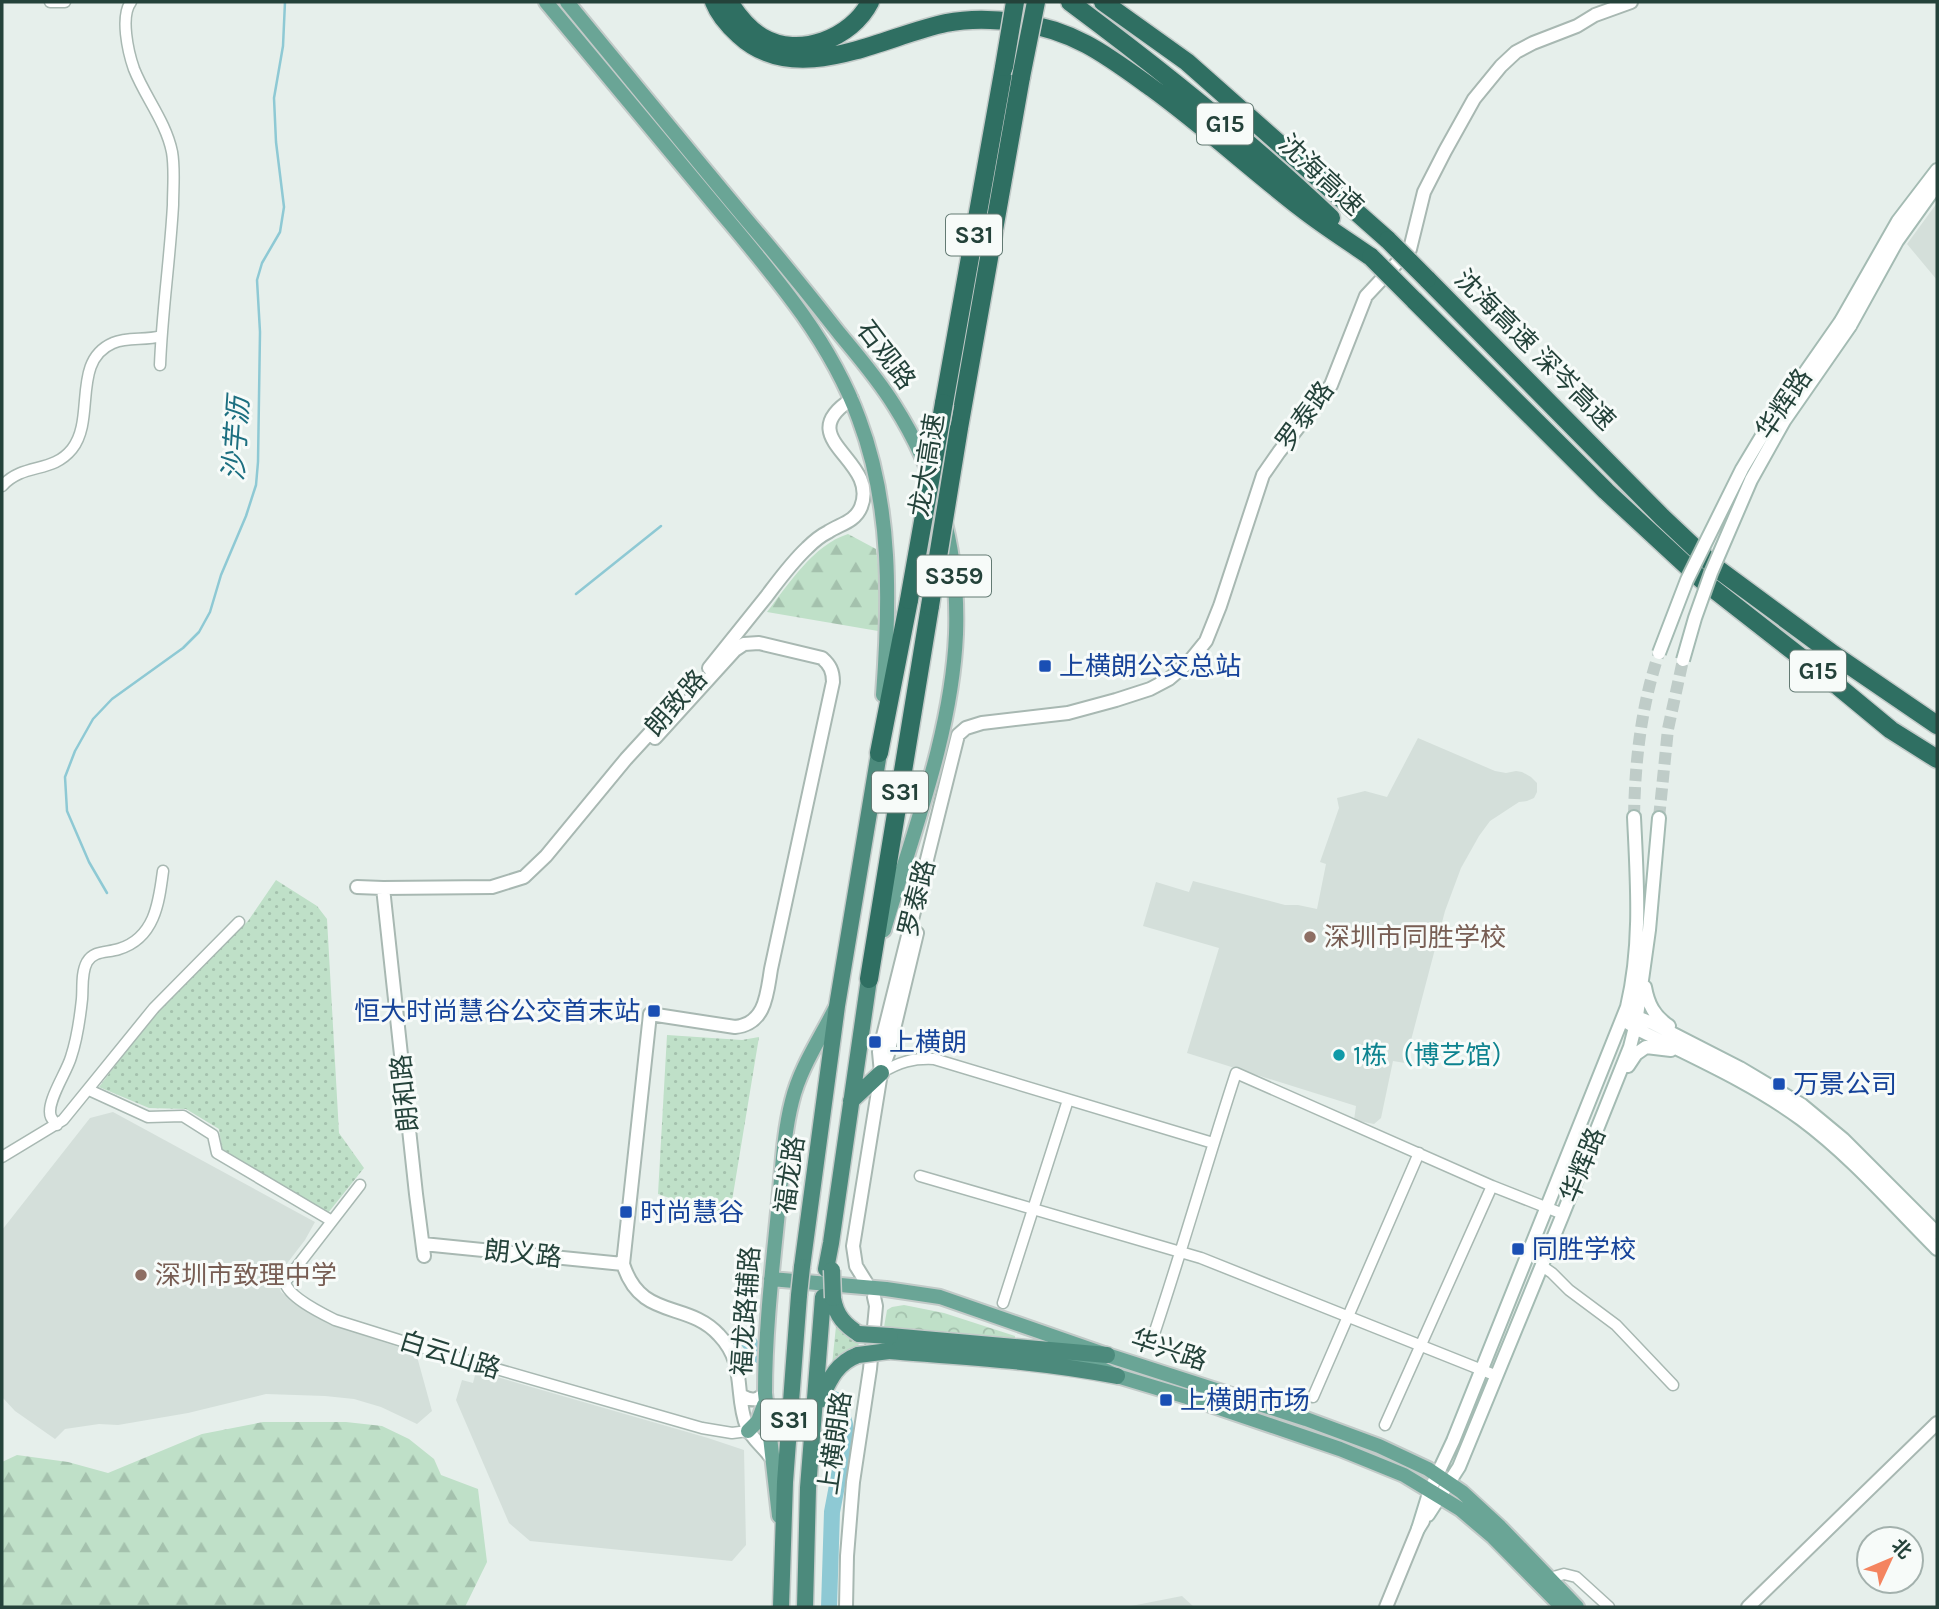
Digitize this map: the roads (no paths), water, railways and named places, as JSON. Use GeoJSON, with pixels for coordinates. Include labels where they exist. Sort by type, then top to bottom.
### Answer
{"type":"FeatureCollection","features":[{"type":"Feature","properties":{"kind":"highway"},"geometry":{"type":"LineString","coordinates":[[714,2],[716,9],[743,39],[754,47],[782,58],[804,59],[844,53],[949,22],[978,19],[1022,23],[1059,32],[1091,45],[1127,70],[1302,209],[1371,257]]}},
{"type":"Feature","properties":{"kind":"highway"},"geometry":{"type":"LineString","coordinates":[[729,2],[748,27],[764,38],[783,44],[803,45],[838,36],[851,26],[870,2]]}},
{"type":"Feature","properties":{"kind":"highway","name":"龙大高速"},"geometry":{"type":"LineString","coordinates":[[879,753],[909,600],[1015,2]]}},
{"type":"Feature","properties":{"kind":"highway","name":"龙大高速"},"geometry":{"type":"LineString","coordinates":[[869,979],[959,428],[1036,2]]}},
{"type":"Feature","properties":{"kind":"highway","name":"沈海高速"},"geometry":{"type":"LineString","coordinates":[[1070,2],[1220,120],[1294,184],[1371,257]]}},
{"type":"Feature","properties":{"kind":"highway","name":"沈海高速 深岑高速"},"geometry":{"type":"LineString","coordinates":[[1103,2],[1187,62],[1388,240],[1662,517],[1715,567],[1833,654],[1937,725]]}},
{"type":"Feature","properties":{"kind":"highway"},"geometry":{"type":"LineString","coordinates":[[1117,2],[1151,27],[1187,62]]}},
{"type":"Feature","properties":{"kind":"highway","name":"沈海高速 深岑高速"},"geometry":{"type":"LineString","coordinates":[[1371,257],[1559,444],[1702,580],[1891,730],[1937,759]]}},
{"type":"Feature","properties":{"kind":"highway","name":"福龙路"},"geometry":{"type":"LineString","coordinates":[[780,1607],[785,1482],[802,1268],[837,1006],[879,753]]}},
{"type":"Feature","properties":{"kind":"highway","name":"福龙路"},"geometry":{"type":"LineString","coordinates":[[805,1607],[808,1488],[828,1298],[831,1243],[869,979]]}},
{"type":"Feature","properties":{"kind":"highway"},"geometry":{"type":"LineString","coordinates":[[851,1101],[881,1073]]}},
{"type":"Feature","properties":{"kind":"highway"},"geometry":{"type":"LineString","coordinates":[[828,1298],[842,1321],[859,1334],[889,1344],[1117,1376]]}},
{"type":"Feature","properties":{"kind":"highway"},"geometry":{"type":"LineString","coordinates":[[815,1409],[830,1378],[840,1365],[849,1358],[889,1344],[1107,1355]]}},
{"type":"Feature","properties":{"kind":"main road","name":"石观路"},"geometry":{"type":"LineString","coordinates":[[546,2],[771,273],[815,331],[852,399],[867,444],[883,517],[888,618],[879,753]]}},
{"type":"Feature","properties":{"kind":"main road","name":"石观路"},"geometry":{"type":"LineString","coordinates":[[566,2],[868,368],[894,404],[922,455],[946,523],[953,557],[956,593],[956,634],[948,695],[929,778],[869,979]]}},
{"type":"Feature","properties":{"kind":"main road","name":"福龙路辅路"},"geometry":{"type":"LineString","coordinates":[[783,1545],[765,1393],[766,1333],[782,1168],[792,1101],[805,1067],[837,1006]]}},
{"type":"Feature","properties":{"kind":"main road","name":"华兴路"},"geometry":{"type":"LineString","coordinates":[[771,1279],[872,1292],[938,1306],[1065,1351],[1117,1376],[1200,1401],[1370,1460],[1436,1493],[1460,1509],[1493,1537],[1562,1607]]}},
{"type":"Feature","properties":{"kind":"main road","name":"华兴路"},"geometry":{"type":"LineString","coordinates":[[872,1292],[911,1291],[940,1297],[1107,1355],[1306,1419],[1379,1446],[1444,1479],[1500,1527],[1577,1607]]}},
{"type":"Feature","properties":{"kind":"main road"},"geometry":{"type":"LineString","coordinates":[[748,1431],[762,1414],[765,1393]]}},
{"type":"Feature","properties":{"kind":"street"},"geometry":{"type":"LineString","coordinates":[[50,2],[65,2]]}},
{"type":"Feature","properties":{"kind":"street"},"geometry":{"type":"LineString","coordinates":[[131,2],[126,8],[126,28],[134,68],[172,151],[172,228],[160,365]]}},
{"type":"Feature","properties":{"kind":"street","name":"罗泰路"},"geometry":{"type":"LineString","coordinates":[[872,1292],[856,1266],[853,1246],[881,1073],[888,1054],[966,728],[982,723],[1068,713],[1116,700],[1160,684],[1189,662],[1206,641],[1220,606],[1263,475],[1331,385],[1366,296],[1410,249],[1424,192],[1474,99],[1516,52],[1577,26],[1595,15],[1631,2]]}},
{"type":"Feature","properties":{"kind":"street","name":"华辉路"},"geometry":{"type":"LineString","coordinates":[[1659,653],[1687,580],[1747,460],[1769,424],[1845,323],[1898,220],[1937,170]]}},
{"type":"Feature","properties":{"kind":"street","name":"华辉路"},"geometry":{"type":"LineString","coordinates":[[1683,660],[1711,573],[1751,480],[1845,323],[1937,185]]}},
{"type":"Feature","properties":{"kind":"street"},"geometry":{"type":"LineString","coordinates":[[2,485],[10,477],[24,470],[54,465],[72,449],[82,425],[91,364],[106,346],[126,339],[161,336]]}},
{"type":"Feature","properties":{"kind":"street","name":"朗致路"},"geometry":{"type":"LineString","coordinates":[[357,887],[492,887],[524,877],[537,866],[626,759],[700,678],[794,561],[827,532],[849,522],[859,512],[863,500],[861,481],[828,427],[833,414],[852,399]]}},
{"type":"Feature","properties":{"kind":"street"},"geometry":{"type":"LineString","coordinates":[[656,738],[735,650],[744,644],[759,643],[822,658],[833,673],[765,1005],[751,1022],[735,1027],[650,1014],[623,1264],[633,1286],[652,1303],[697,1319],[719,1334],[733,1356],[748,1431],[768,1452],[774,1465]]}},
{"type":"Feature","properties":{"kind":"street","name":"华辉路"},"geometry":{"type":"LineString","coordinates":[[1386,1607],[1418,1530],[1444,1479],[1482,1370],[1623,1018],[1630,995],[1637,941],[1634,817]]}},
{"type":"Feature","properties":{"kind":"street","name":"华辉路"},"geometry":{"type":"LineString","coordinates":[[1444,1479],[1459,1468],[1630,1047],[1636,1022],[1652,904],[1659,818]]}},
{"type":"Feature","properties":{"kind":"street"},"geometry":{"type":"LineString","coordinates":[[57,1125],[51,1118],[51,1103],[71,1057],[82,1002],[84,970],[88,960],[95,953],[134,943],[144,933],[158,906],[163,871]]}},
{"type":"Feature","properties":{"kind":"street","name":"朗和路"},"geometry":{"type":"LineString","coordinates":[[383,888],[424,1250]]}},
{"type":"Feature","properties":{"kind":"street"},"geometry":{"type":"LineString","coordinates":[[2,1157],[63,1121],[154,1008],[239,922]]}},
{"type":"Feature","properties":{"kind":"street"},"geometry":{"type":"LineString","coordinates":[[1643,975],[1647,999],[1653,1012],[1688,1048],[1812,1128],[1937,1249]]}},
{"type":"Feature","properties":{"kind":"street"},"geometry":{"type":"LineString","coordinates":[[1623,1018],[1768,1083],[1815,1114],[1937,1233]]}},
{"type":"Feature","properties":{"kind":"street"},"geometry":{"type":"LineString","coordinates":[[1613,1090],[1636,1054],[1643,1048],[1688,1048]]}},
{"type":"Feature","properties":{"kind":"street"},"geometry":{"type":"LineString","coordinates":[[881,1073],[908,1060],[934,1059],[1213,1143]]}},
{"type":"Feature","properties":{"kind":"street"},"geometry":{"type":"LineString","coordinates":[[1152,1340],[1182,1253],[1236,1073],[1563,1214]]}},
{"type":"Feature","properties":{"kind":"street"},"geometry":{"type":"LineString","coordinates":[[89,1090],[148,1117],[183,1116],[213,1135],[217,1153],[332,1221]]}},
{"type":"Feature","properties":{"kind":"street"},"geometry":{"type":"LineString","coordinates":[[1003,1303],[1068,1100]]}},
{"type":"Feature","properties":{"kind":"street"},"geometry":{"type":"LineString","coordinates":[[1313,1397],[1419,1153]]}},
{"type":"Feature","properties":{"kind":"street"},"geometry":{"type":"LineString","coordinates":[[920,1175],[1202,1258],[1497,1376]]}},
{"type":"Feature","properties":{"kind":"street","name":"白云山路"},"geometry":{"type":"LineString","coordinates":[[360,1185],[285,1282],[295,1296],[323,1314],[434,1351],[702,1428],[732,1433],[748,1431]]}},
{"type":"Feature","properties":{"kind":"street"},"geometry":{"type":"LineString","coordinates":[[1385,1425],[1492,1185]]}},
{"type":"Feature","properties":{"kind":"street","name":"朗义路"},"geometry":{"type":"LineString","coordinates":[[424,1250],[623,1264]]}},
{"type":"Feature","properties":{"kind":"street"},"geometry":{"type":"LineString","coordinates":[[1542,1266],[1616,1325],[1674,1385]]}},
{"type":"Feature","properties":{"kind":"street","name":"上横朗路"},"geometry":{"type":"LineString","coordinates":[[846,1607],[853,1482],[870,1369],[876,1306],[872,1292]]}},
{"type":"Feature","properties":{"kind":"street"},"geometry":{"type":"LineString","coordinates":[[742,1396],[753,1400],[765,1393]]}},
{"type":"Feature","properties":{"kind":"street"},"geometry":{"type":"LineString","coordinates":[[1748,1607],[1937,1423]]}},
{"type":"Feature","properties":{"kind":"street","name":"华辉路"},"geometry":{"type":"LineString","coordinates":[[1418,1530],[1428,1515],[1436,1493]]}},
{"type":"Feature","properties":{"kind":"street"},"geometry":{"type":"LineString","coordinates":[[1550,1578],[1564,1574],[1577,1577],[1609,1607]]}},
{"type":"Feature","properties":{"kind":"waterway","name":"沙芋沥"},"geometry":{"type":"LineString","coordinates":[[107,893],[89,862],[67,811],[65,777],[75,751],[93,719],[112,699],[183,648],[199,632],[210,612],[221,575],[256,485],[260,332],[257,280],[262,263],[280,232],[284,207],[274,98],[283,46],[285,2]]}},
{"type":"Feature","properties":{"kind":"waterway"},"geometry":{"type":"LineString","coordinates":[[576,594],[661,526]]}},
{"type":"Feature","properties":{"kind":"waterway"},"geometry":{"type":"LineString","coordinates":[[746,1338],[758,1355]]}},
{"type":"Feature","properties":{"kind":"waterway"},"geometry":{"type":"LineString","coordinates":[[829,1607],[832,1512],[846,1438],[845,1424],[834,1399]]}},
{"type":"Feature","properties":{"kind":"tunnel"},"geometry":{"type":"LineString","coordinates":[[1634,817],[1640,734],[1659,653]]}},
{"type":"Feature","properties":{"kind":"tunnel"},"geometry":{"type":"LineString","coordinates":[[1659,818],[1668,729],[1683,660]]}},
{"type":"Feature","properties":{"kind":"place","name":"上横朗公交总站"},"geometry":{"type":"Point","coordinates":[1045,666]}},
{"type":"Feature","properties":{"kind":"place","name":"深圳市同胜学校"},"geometry":{"type":"Point","coordinates":[1310,937]}},
{"type":"Feature","properties":{"kind":"place","name":"恒大时尚慧谷公交首末站"},"geometry":{"type":"Point","coordinates":[654,1011]}},
{"type":"Feature","properties":{"kind":"place","name":"上横朗"},"geometry":{"type":"Point","coordinates":[875,1042]}},
{"type":"Feature","properties":{"kind":"place","name":"1栋（博艺馆）"},"geometry":{"type":"Point","coordinates":[1339,1055]}},
{"type":"Feature","properties":{"kind":"place","name":"万景公司"},"geometry":{"type":"Point","coordinates":[1779,1084]}},
{"type":"Feature","properties":{"kind":"place","name":"时尚慧谷"},"geometry":{"type":"Point","coordinates":[626,1212]}},
{"type":"Feature","properties":{"kind":"place","name":"同胜学校"},"geometry":{"type":"Point","coordinates":[1518,1249]}},
{"type":"Feature","properties":{"kind":"place","name":"深圳市致理中学"},"geometry":{"type":"Point","coordinates":[141,1275]}},
{"type":"Feature","properties":{"kind":"place","name":"上横朗市场"},"geometry":{"type":"Point","coordinates":[1166,1400]}}]}
